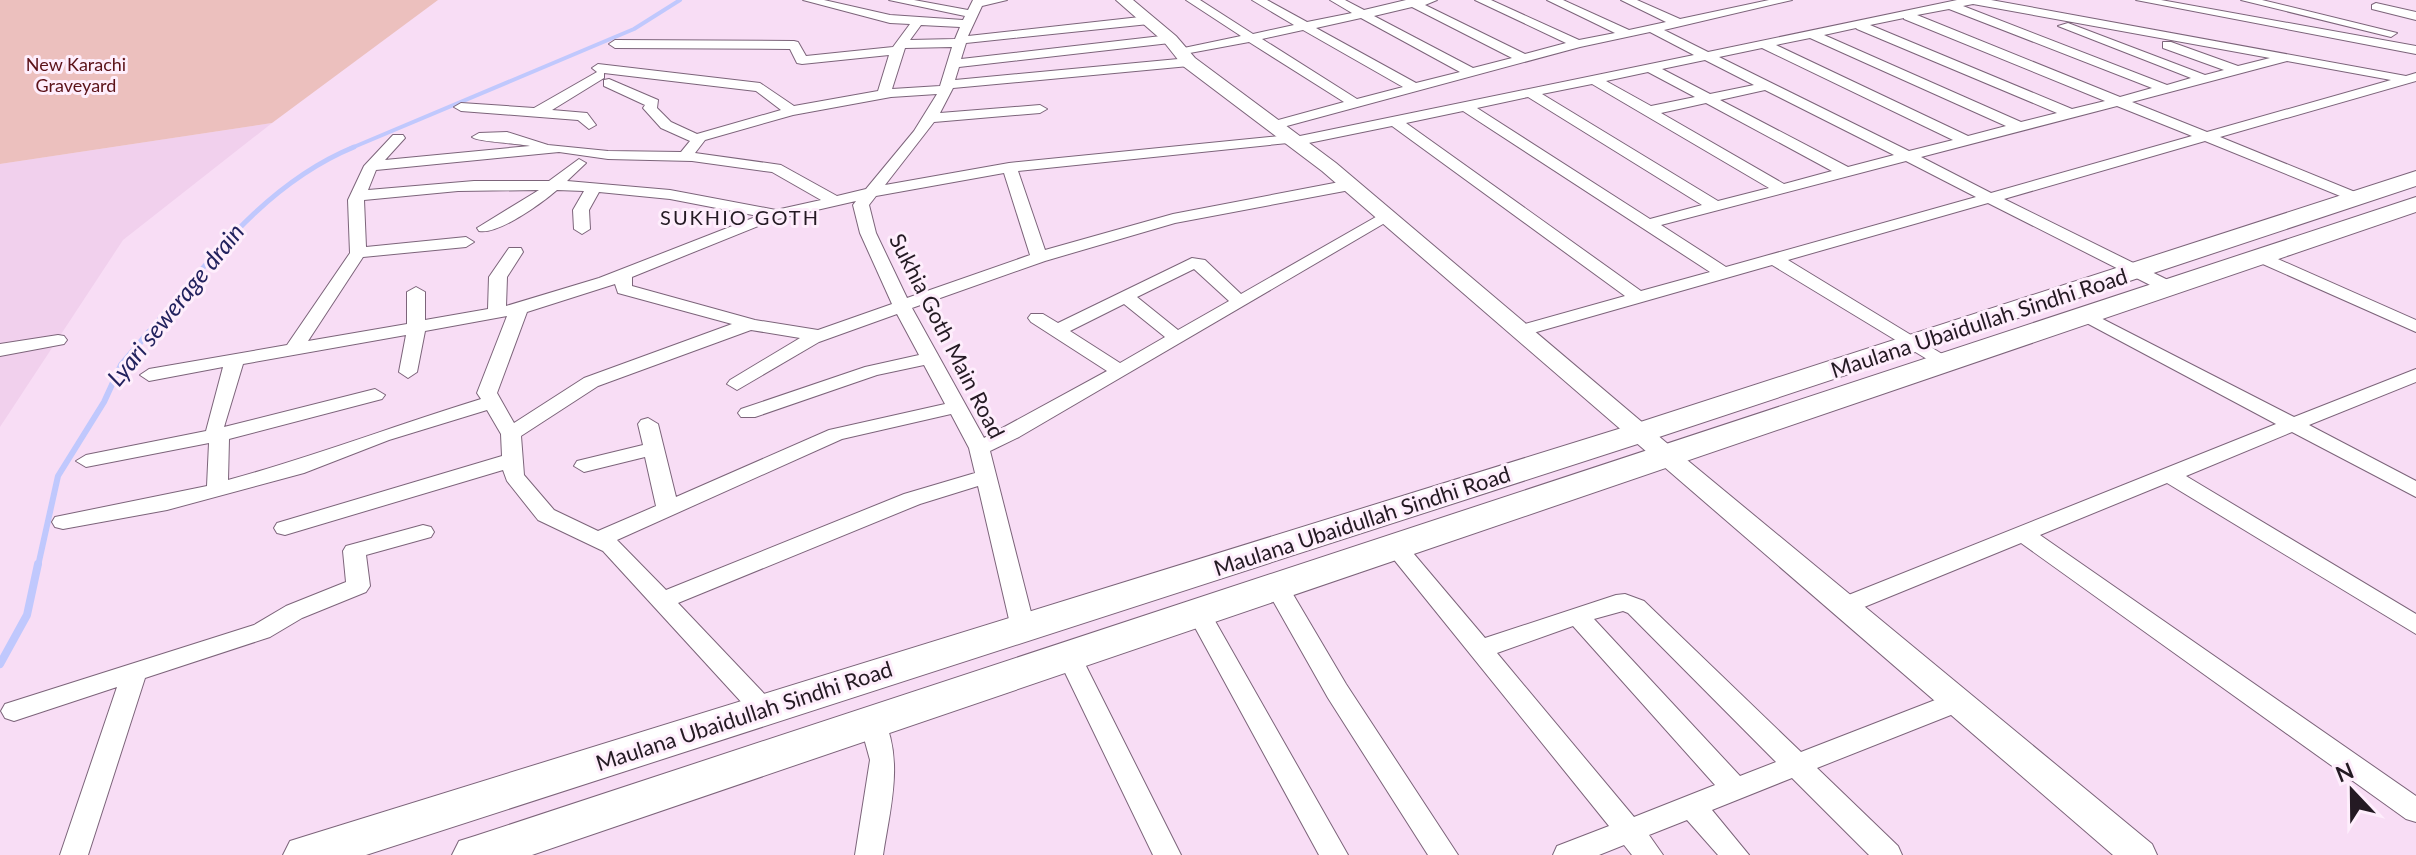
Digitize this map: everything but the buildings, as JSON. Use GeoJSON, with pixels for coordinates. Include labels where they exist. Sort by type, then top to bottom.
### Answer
{"type":"FeatureCollection","features":[{"type":"Feature","properties":{"kind":"main road","name":"Maulana Ubaidullah Sindhi Road"},"geometry":{"type":"LineString","coordinates":[[306,855],[1639,433],[2416,178]]}},
{"type":"Feature","properties":{"kind":"main road","name":"Maulana Ubaidullah Sindhi Road"},"geometry":{"type":"LineString","coordinates":[[475,855],[2416,204]]}},
{"type":"Feature","properties":{"kind":"street"},"geometry":{"type":"LineString","coordinates":[[809,0],[856,13],[917,22],[1149,20]]}},
{"type":"Feature","properties":{"kind":"street"},"geometry":{"type":"LineString","coordinates":[[895,0],[969,21]]}},
{"type":"Feature","properties":{"kind":"street"},"geometry":{"type":"LineString","coordinates":[[615,44],[794,45],[802,60],[899,47],[969,21],[1004,0],[1017,12]]}},
{"type":"Feature","properties":{"kind":"street"},"geometry":{"type":"LineString","coordinates":[[1124,0],[1181,51],[1350,185],[2139,855]]}},
{"type":"Feature","properties":{"kind":"street"},"geometry":{"type":"LineString","coordinates":[[1192,0],[1248,39],[1356,104]]}},
{"type":"Feature","properties":{"kind":"street"},"geometry":{"type":"LineString","coordinates":[[1258,0],[1415,88]]}},
{"type":"Feature","properties":{"kind":"street"},"geometry":{"type":"LineString","coordinates":[[1336,0],[1472,73]]}},
{"type":"Feature","properties":{"kind":"street"},"geometry":{"type":"LineString","coordinates":[[685,157],[697,139],[791,111],[1181,51],[1431,0]]}},
{"type":"Feature","properties":{"kind":"street"},"geometry":{"type":"LineString","coordinates":[[1481,0],[1578,44]]}},
{"type":"Feature","properties":{"kind":"street"},"geometry":{"type":"LineString","coordinates":[[1553,0],[1626,33]]}},
{"type":"Feature","properties":{"kind":"street"},"geometry":{"type":"LineString","coordinates":[[1627,0],[1677,22]]}},
{"type":"Feature","properties":{"kind":"street"},"geometry":{"type":"LineString","coordinates":[[149,375],[508,311],[623,275],[775,215],[869,193],[1009,167],[1395,121],[1861,26],[1973,0],[2411,78]]}},
{"type":"Feature","properties":{"kind":"street"},"geometry":{"type":"LineString","coordinates":[[2142,0],[2167,2],[2416,50]]}},
{"type":"Feature","properties":{"kind":"street"},"geometry":{"type":"LineString","coordinates":[[2247,0],[2416,38]]}},
{"type":"Feature","properties":{"kind":"street"},"geometry":{"type":"LineString","coordinates":[[1285,136],[1356,104],[1578,44],[1775,1]]}},
{"type":"Feature","properties":{"kind":"street"},"geometry":{"type":"LineString","coordinates":[[1410,2],[1525,59]]}},
{"type":"Feature","properties":{"kind":"street"},"geometry":{"type":"LineString","coordinates":[[2153,33],[2167,2]]}},
{"type":"Feature","properties":{"kind":"street"},"geometry":{"type":"LineString","coordinates":[[1713,6],[1728,12]]}},
{"type":"Feature","properties":{"kind":"street"},"geometry":{"type":"LineString","coordinates":[[1953,6],[2166,89]]}},
{"type":"Feature","properties":{"kind":"street"},"geometry":{"type":"LineString","coordinates":[[2376,7],[2416,16]]}},
{"type":"Feature","properties":{"kind":"street"},"geometry":{"type":"LineString","coordinates":[[2016,8],[2205,79]]}},
{"type":"Feature","properties":{"kind":"street"},"geometry":{"type":"LineString","coordinates":[[1908,16],[2355,197]]}},
{"type":"Feature","properties":{"kind":"street"},"geometry":{"type":"LineString","coordinates":[[869,193],[929,118],[946,88],[969,21]]}},
{"type":"Feature","properties":{"kind":"street"},"geometry":{"type":"LineString","coordinates":[[884,95],[899,47],[917,22]]}},
{"type":"Feature","properties":{"kind":"street"},"geometry":{"type":"LineString","coordinates":[[2111,25],[2237,70]]}},
{"type":"Feature","properties":{"kind":"street"},"geometry":{"type":"LineString","coordinates":[[1861,26],[2071,114]]}},
{"type":"Feature","properties":{"kind":"street"},"geometry":{"type":"LineString","coordinates":[[1649,27],[2170,288]]}},
{"type":"Feature","properties":{"kind":"street"},"geometry":{"type":"LineString","coordinates":[[1812,34],[2019,127]]}},
{"type":"Feature","properties":{"kind":"street"},"geometry":{"type":"LineString","coordinates":[[1763,44],[1967,141]]}},
{"type":"Feature","properties":{"kind":"street"},"geometry":{"type":"LineString","coordinates":[[954,64],[1181,51]]}},
{"type":"Feature","properties":{"kind":"street"},"geometry":{"type":"LineString","coordinates":[[1648,224],[2288,57]]}},
{"type":"Feature","properties":{"kind":"street"},"geometry":{"type":"LineString","coordinates":[[1651,68],[1845,172]]}},
{"type":"Feature","properties":{"kind":"street"},"geometry":{"type":"LineString","coordinates":[[538,112],[602,75],[760,87],[791,111]]}},
{"type":"Feature","properties":{"kind":"street"},"geometry":{"type":"LineString","coordinates":[[602,75],[653,103],[650,108],[666,125],[697,139]]}},
{"type":"Feature","properties":{"kind":"street"},"geometry":{"type":"LineString","coordinates":[[1520,331],[2411,78]]}},
{"type":"Feature","properties":{"kind":"street"},"geometry":{"type":"LineString","coordinates":[[1594,79],[1782,189]]}},
{"type":"Feature","properties":{"kind":"street"},"geometry":{"type":"LineString","coordinates":[[1649,111],[1766,86]]}},
{"type":"Feature","properties":{"kind":"street"},"geometry":{"type":"LineString","coordinates":[[1530,93],[1715,206]]}},
{"type":"Feature","properties":{"kind":"street"},"geometry":{"type":"LineString","coordinates":[[1465,106],[1722,272]]}},
{"type":"Feature","properties":{"kind":"street"},"geometry":{"type":"LineString","coordinates":[[461,107],[582,116],[589,125]]}},
{"type":"Feature","properties":{"kind":"street"},"geometry":{"type":"LineString","coordinates":[[468,158],[479,137],[503,109]]}},
{"type":"Feature","properties":{"kind":"street"},"geometry":{"type":"LineString","coordinates":[[929,118],[1040,109]]}},
{"type":"Feature","properties":{"kind":"street"},"geometry":{"type":"LineString","coordinates":[[1395,121],[1638,297]]}},
{"type":"Feature","properties":{"kind":"street"},"geometry":{"type":"LineString","coordinates":[[479,137],[507,136],[542,146],[542,149]]}},
{"type":"Feature","properties":{"kind":"street"},"geometry":{"type":"LineString","coordinates":[[293,350],[358,253],[358,196],[371,166],[398,138]]}},
{"type":"Feature","properties":{"kind":"street"},"geometry":{"type":"LineString","coordinates":[[371,166],[542,149],[685,157],[776,168],[835,201]]}},
{"type":"Feature","properties":{"kind":"street"},"geometry":{"type":"LineString","coordinates":[[485,228],[535,201],[579,163]]}},
{"type":"Feature","properties":{"kind":"street"},"geometry":{"type":"LineString","coordinates":[[1009,167],[1026,210],[1039,257]]}},
{"type":"Feature","properties":{"kind":"street"},"geometry":{"type":"LineString","coordinates":[[358,196],[490,185],[619,188],[775,215]]}},
{"type":"Feature","properties":{"kind":"street"},"geometry":{"type":"LineString","coordinates":[[737,384],[822,336],[1039,257],[1173,219],[1350,185]]}},
{"type":"Feature","properties":{"kind":"street"},"geometry":{"type":"LineString","coordinates":[[582,229],[581,210],[594,188]]}},
{"type":"Feature","properties":{"kind":"street","name":"Sukhia Goth Main Road"},"geometry":{"type":"LineString","coordinates":[[869,193],[861,205],[868,233],[903,308],[979,448],[1023,628]]}},
{"type":"Feature","properties":{"kind":"street"},"geometry":{"type":"LineString","coordinates":[[979,448],[1012,433],[1387,217]]}},
{"type":"Feature","properties":{"kind":"street"},"geometry":{"type":"LineString","coordinates":[[358,253],[466,242]]}},
{"type":"Feature","properties":{"kind":"street"},"geometry":{"type":"LineString","coordinates":[[515,252],[498,277],[508,311],[487,393],[511,434],[514,476],[546,515],[611,546],[764,710]]}},
{"type":"Feature","properties":{"kind":"street"},"geometry":{"type":"LineString","coordinates":[[2262,257],[2416,327]]}},
{"type":"Feature","properties":{"kind":"street"},"geometry":{"type":"LineString","coordinates":[[1772,258],[1945,364]]}},
{"type":"Feature","properties":{"kind":"street"},"geometry":{"type":"LineString","coordinates":[[1057,331],[1187,264],[1196,263],[1240,302]]}},
{"type":"Feature","properties":{"kind":"street"},"geometry":{"type":"LineString","coordinates":[[623,275],[624,289],[750,324],[822,336]]}},
{"type":"Feature","properties":{"kind":"street"},"geometry":{"type":"LineString","coordinates":[[408,372],[416,329],[416,292]]}},
{"type":"Feature","properties":{"kind":"street"},"geometry":{"type":"LineString","coordinates":[[1126,297],[1177,338]]}},
{"type":"Feature","properties":{"kind":"street"},"geometry":{"type":"LineString","coordinates":[[2087,316],[2416,490]]}},
{"type":"Feature","properties":{"kind":"street"},"geometry":{"type":"LineString","coordinates":[[1037,318],[1120,371]]}},
{"type":"Feature","properties":{"kind":"street"},"geometry":{"type":"LineString","coordinates":[[511,434],[591,382],[750,324]]}},
{"type":"Feature","properties":{"kind":"street"},"geometry":{"type":"LineString","coordinates":[[0,350],[58,340]]}},
{"type":"Feature","properties":{"kind":"street"},"geometry":{"type":"LineString","coordinates":[[748,413],[872,371],[930,358]]}},
{"type":"Feature","properties":{"kind":"street"},"geometry":{"type":"LineString","coordinates":[[217,489],[219,435],[214,429],[235,360]]}},
{"type":"Feature","properties":{"kind":"street"},"geometry":{"type":"LineString","coordinates":[[1844,606],[2416,375]]}},
{"type":"Feature","properties":{"kind":"street"},"geometry":{"type":"LineString","coordinates":[[86,461],[219,435],[375,395]]}},
{"type":"Feature","properties":{"kind":"street"},"geometry":{"type":"LineString","coordinates":[[63,522],[167,503],[297,468],[382,436],[492,402]]}},
{"type":"Feature","properties":{"kind":"street"},"geometry":{"type":"LineString","coordinates":[[598,540],[836,434],[956,407]]}},
{"type":"Feature","properties":{"kind":"street"},"geometry":{"type":"LineString","coordinates":[[648,424],[668,509]]}},
{"type":"Feature","properties":{"kind":"street"},"geometry":{"type":"LineString","coordinates":[[584,466],[654,448]]}},
{"type":"Feature","properties":{"kind":"street"},"geometry":{"type":"LineString","coordinates":[[285,528],[513,460]]}},
{"type":"Feature","properties":{"kind":"street"},"geometry":{"type":"LineString","coordinates":[[2169,475],[2416,625]]}},
{"type":"Feature","properties":{"kind":"street"},"geometry":{"type":"LineString","coordinates":[[661,601],[912,499],[986,477]]}},
{"type":"Feature","properties":{"kind":"street"},"geometry":{"type":"LineString","coordinates":[[14,711],[262,631],[294,612],[358,586],[354,551],[423,532]]}},
{"type":"Feature","properties":{"kind":"street"},"geometry":{"type":"LineString","coordinates":[[2023,534],[2416,811]]}},
{"type":"Feature","properties":{"kind":"street"},"geometry":{"type":"LineString","coordinates":[[1395,546],[1649,855]]}},
{"type":"Feature","properties":{"kind":"street"},"geometry":{"type":"LineString","coordinates":[[1276,585],[1337,691],[1444,855]]}},
{"type":"Feature","properties":{"kind":"street"},"geometry":{"type":"LineString","coordinates":[[1480,649],[1616,603],[1625,602],[1636,607],[1794,766],[1888,855]]}},
{"type":"Feature","properties":{"kind":"street"},"geometry":{"type":"LineString","coordinates":[[1198,611],[1334,855]]}},
{"type":"Feature","properties":{"kind":"street"},"geometry":{"type":"LineString","coordinates":[[1578,617],[1735,789]]}},
{"type":"Feature","properties":{"kind":"street"},"geometry":{"type":"LineString","coordinates":[[1068,654],[1167,855]]}},
{"type":"Feature","properties":{"kind":"street"},"geometry":{"type":"LineString","coordinates":[[74,855],[134,674]]}},
{"type":"Feature","properties":{"kind":"street"},"geometry":{"type":"LineString","coordinates":[[1567,855],[1957,702]]}},
{"type":"Feature","properties":{"kind":"street"},"geometry":{"type":"LineString","coordinates":[[869,855],[883,760],[872,720]]}},
{"type":"Feature","properties":{"kind":"street"},"geometry":{"type":"LineString","coordinates":[[1692,806],[1735,855]]}},
{"type":"Feature","properties":{"kind":"shaded area"},"geometry":{"type":"Polygon","coordinates":[[[272,123],[123,240],[0,427],[0,164],[272,123]]]}},
{"type":"Feature","properties":{"kind":"green space","name":"New Karachi Graveyard"},"geometry":{"type":"Polygon","coordinates":[[[0,0],[438,0],[272,123],[0,164],[0,0]]]}},
{"type":"Feature","properties":{"kind":"waterway","name":"Lyari sewerage drain"},"geometry":{"type":"LineString","coordinates":[[349,149],[634,29],[680,0]]}},
{"type":"Feature","properties":{"kind":"waterway","name":"Lyari sewerage drain"},"geometry":{"type":"LineString","coordinates":[[147,334],[216,253],[265,204],[292,182],[354,147]]}},
{"type":"Feature","properties":{"kind":"waterway","name":"Lyari sewerage drain"},"geometry":{"type":"LineString","coordinates":[[38,566],[58,476],[104,402],[121,365],[149,332]]}},
{"type":"Feature","properties":{"kind":"waterway","name":"Lyari sewerage drain"},"geometry":{"type":"LineString","coordinates":[[0,664],[27,615],[38,564]]}},
{"type":"Feature","properties":{"kind":"district","name":"SUKHIO GOTH"},"geometry":{"type":"Point","coordinates":[740,218]}}]}
